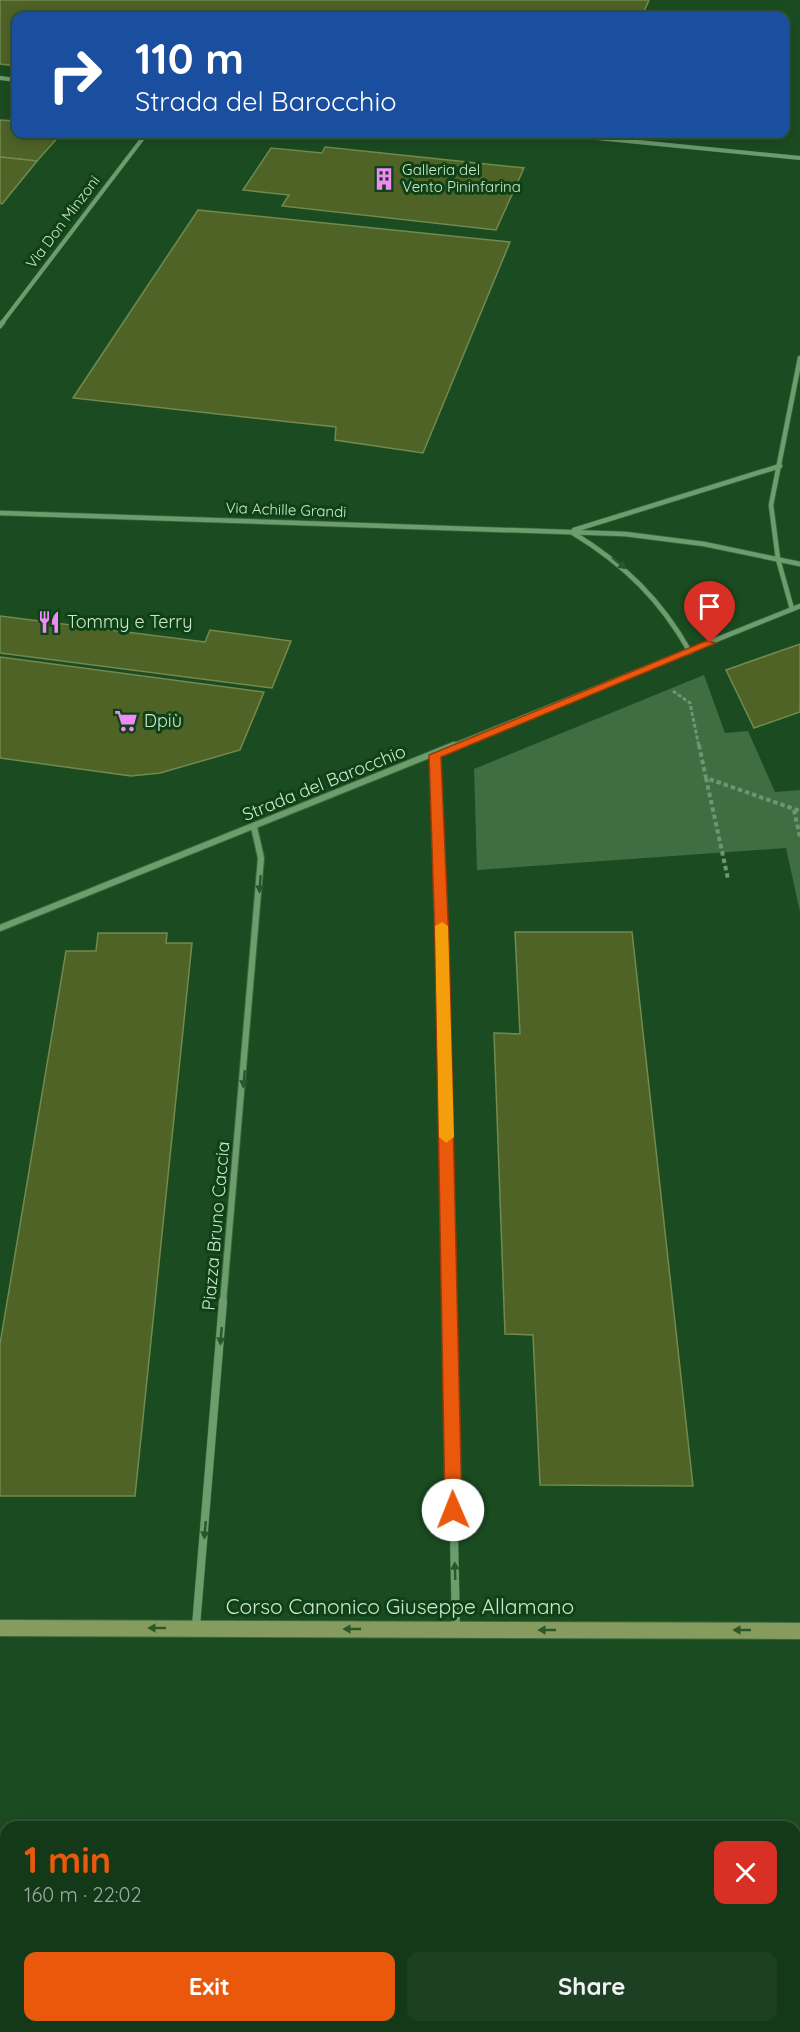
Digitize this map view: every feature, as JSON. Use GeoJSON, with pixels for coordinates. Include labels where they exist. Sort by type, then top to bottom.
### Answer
{"type":"FeatureCollection","features":[{"type":"Feature","properties":{"kind":"main road","name":"Corso Canonico Giuseppe Allamano"},"geometry":{"type":"LineString","coordinates":[[0,1628],[800,1631]]}},
{"type":"Feature","properties":{"kind":"street","name":"Via Don Minzoni"},"geometry":{"type":"LineString","coordinates":[[0,326],[143,138]]}},
{"type":"Feature","properties":{"kind":"street"},"geometry":{"type":"LineString","coordinates":[[598,138],[800,158]]}},
{"type":"Feature","properties":{"kind":"street"},"geometry":{"type":"LineString","coordinates":[[792,609],[778,559],[771,505],[800,358]]}},
{"type":"Feature","properties":{"kind":"street","name":"Via Achille Grandi"},"geometry":{"type":"LineString","coordinates":[[570,531],[780,466]]}},
{"type":"Feature","properties":{"kind":"street","name":"Via Achille Grandi"},"geometry":{"type":"LineString","coordinates":[[0,513],[570,531],[679,540],[800,564]]}},
{"type":"Feature","properties":{"kind":"street","name":"Via Achille Grandi"},"geometry":{"type":"LineString","coordinates":[[570,531],[607,553],[637,578],[668,612],[690,652]]}},
{"type":"Feature","properties":{"kind":"street","name":"Strada del Barocchio"},"geometry":{"type":"LineString","coordinates":[[0,927],[435,755],[800,606]]}},
{"type":"Feature","properties":{"kind":"street"},"geometry":{"type":"LineString","coordinates":[[435,755],[442,954],[456,1630]]}},
{"type":"Feature","properties":{"kind":"street","name":"Piazza Bruno Caccia"},"geometry":{"type":"LineString","coordinates":[[195,1628],[257,917],[261,858],[254,827]]}},
{"type":"Feature","properties":{"kind":"path"},"geometry":{"type":"LineString","coordinates":[[648,669],[690,703],[728,879]]}},
{"type":"Feature","properties":{"kind":"path"},"geometry":{"type":"LineString","coordinates":[[706,778],[800,811]]}},
{"type":"Feature","properties":{"kind":"path"},"geometry":{"type":"LineString","coordinates":[[794,809],[800,837]]}},
{"type":"Feature","properties":{"kind":"green space"},"geometry":{"type":"Polygon","coordinates":[[[704,675],[725,733],[748,731],[775,792],[800,790],[800,912],[786,848],[477,870],[474,769],[704,675]]]}},
{"type":"Feature","properties":{"kind":"building"},"geometry":{"type":"Polygon","coordinates":[[[0,0],[649,0],[644,12],[12,12],[12,66],[0,64],[0,0]]]}},
{"type":"Feature","properties":{"kind":"building"},"geometry":{"type":"Polygon","coordinates":[[[0,120],[12,121],[12,138],[57,138],[37,161],[0,157],[0,120]]]}},
{"type":"Feature","properties":{"kind":"building","name":"Galleria del Vento Pininfarina"},"geometry":{"type":"Polygon","coordinates":[[[325,147],[524,168],[496,230],[282,206],[289,195],[243,190],[271,148],[322,153],[325,147]]]}},
{"type":"Feature","properties":{"kind":"building"},"geometry":{"type":"Polygon","coordinates":[[[0,157],[37,161],[2,204],[0,203],[0,157]]]}},
{"type":"Feature","properties":{"kind":"building"},"geometry":{"type":"Polygon","coordinates":[[[198,210],[510,242],[423,453],[335,440],[336,427],[73,398],[198,210]]]}},
{"type":"Feature","properties":{"kind":"building"},"geometry":{"type":"Polygon","coordinates":[[[0,616],[205,642],[210,630],[291,641],[272,688],[0,653],[0,616]]]}},
{"type":"Feature","properties":{"kind":"building"},"geometry":{"type":"Polygon","coordinates":[[[800,644],[800,712],[754,728],[726,670],[800,644]]]}},
{"type":"Feature","properties":{"kind":"building","name":"Dpiù"},"geometry":{"type":"Polygon","coordinates":[[[0,657],[264,692],[240,750],[160,773],[131,776],[0,758],[0,657]]]}},
{"type":"Feature","properties":{"kind":"building"},"geometry":{"type":"Polygon","coordinates":[[[515,932],[632,932],[693,1486],[540,1485],[533,1335],[505,1334],[494,1033],[520,1034],[515,932]]]}},
{"type":"Feature","properties":{"kind":"building"},"geometry":{"type":"Polygon","coordinates":[[[98,933],[167,933],[166,943],[192,943],[135,1496],[0,1496],[0,1344],[66,951],[96,951],[98,933]]]}},
{"type":"Feature","properties":{"kind":"slow traffic"},"geometry":{"type":"LineString","coordinates":[[442,926],[446,1137]]}},
{"type":"Feature","properties":{"kind":"place","name":"Galleria del Vento Pininfarina"},"geometry":{"type":"Point","coordinates":[384,179]}},
{"type":"Feature","properties":{"kind":"place","name":"Tommy e Terry"},"geometry":{"type":"Point","coordinates":[49,622]}},
{"type":"Feature","properties":{"kind":"place","name":"Dpiù"},"geometry":{"type":"Point","coordinates":[126,721]}},
{"type":"Feature","properties":{"kind":"route"},"geometry":{"type":"LineString","coordinates":[[453,1510],[442,942],[435,755],[710,643]]}}]}
